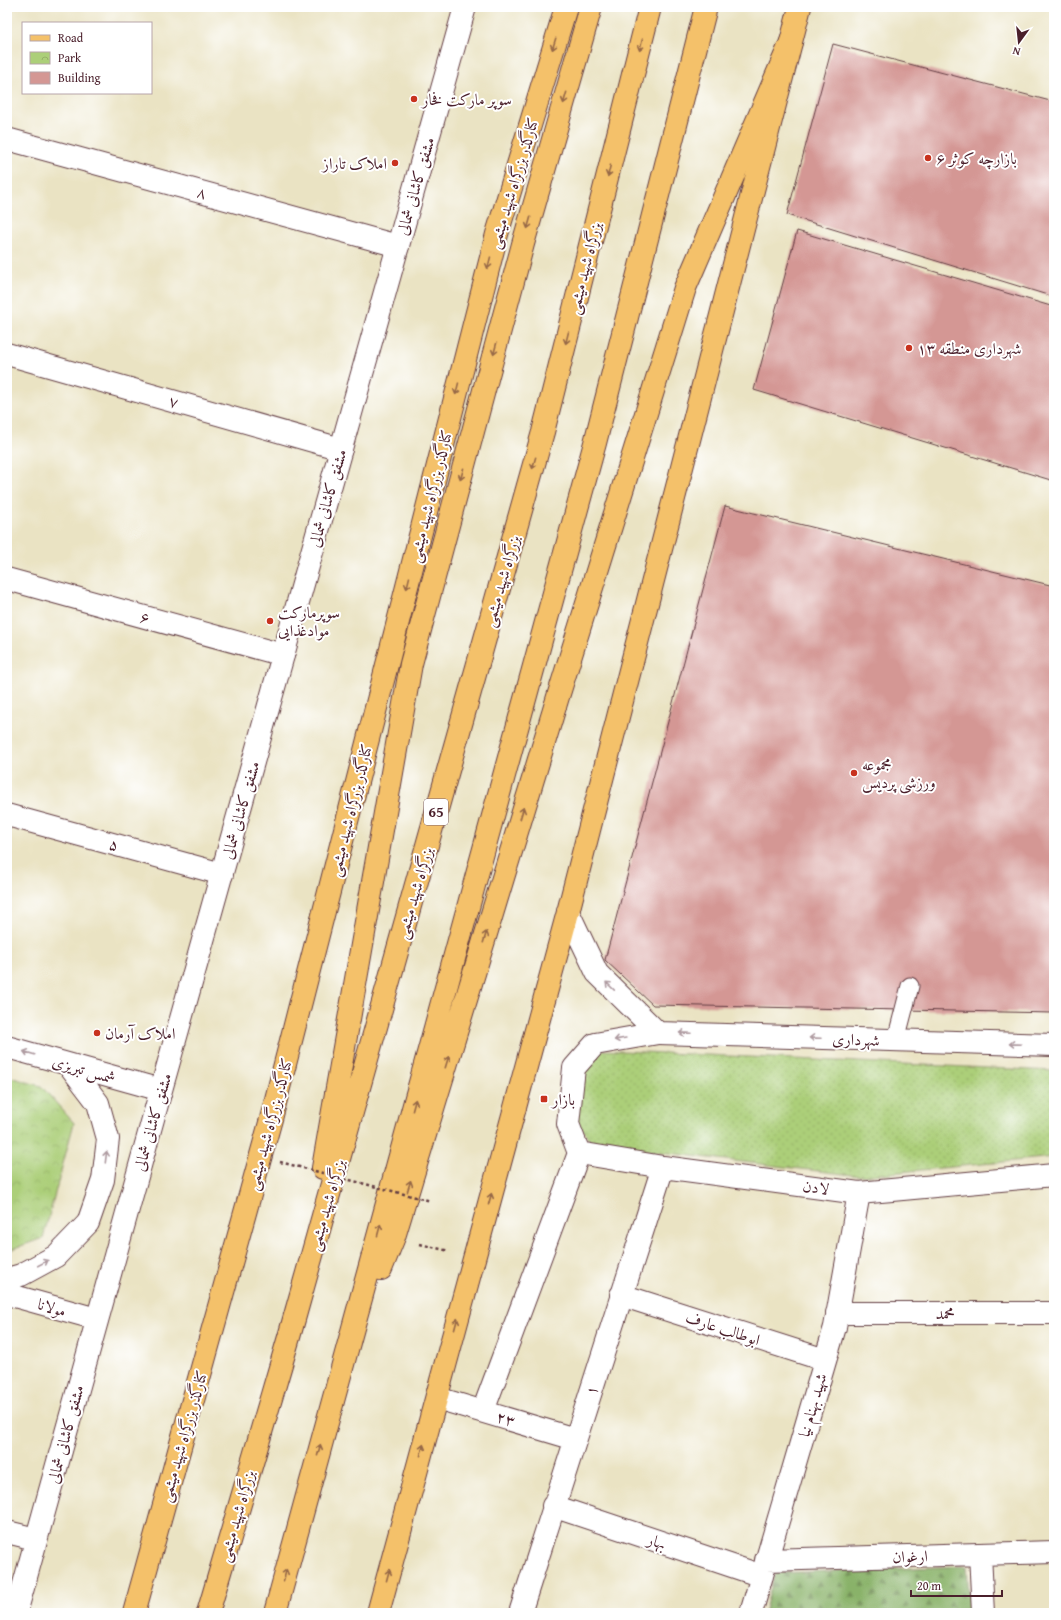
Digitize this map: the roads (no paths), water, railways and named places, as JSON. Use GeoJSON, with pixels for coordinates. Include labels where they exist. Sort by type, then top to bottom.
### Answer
{"type":"FeatureCollection","features":[{"type":"Feature","properties":{"kind":"main road","name":"کنارگذر بزرگراه شهید میثمی"},"geometry":{"type":"LineString","coordinates":[[134,1613],[272,1119],[497,234],[566,7]]}},
{"type":"Feature","properties":{"kind":"main road"},"geometry":{"type":"LineString","coordinates":[[289,1337],[329,1135],[411,664],[523,244],[591,7]]}},
{"type":"Feature","properties":{"kind":"main road","name":"بزرگراه شهید میثمی"},"geometry":{"type":"LineString","coordinates":[[208,1613],[289,1337],[543,432],[650,7]]}},
{"type":"Feature","properties":{"kind":"main road"},"geometry":{"type":"LineString","coordinates":[[275,1613],[595,443],[706,7]]}},
{"type":"Feature","properties":{"kind":"main road"},"geometry":{"type":"LineString","coordinates":[[378,1613],[568,912],[800,7]]}},
{"type":"Feature","properties":{"kind":"main road"},"geometry":{"type":"LineString","coordinates":[[346,1353],[394,1237],[559,692],[685,288],[791,42]]}},
{"type":"Feature","properties":{"kind":"street","name":"مشفق کاشانی شمالی"},"geometry":{"type":"LineString","coordinates":[[16,1613],[465,7]]}},
{"type":"Feature","properties":{"kind":"street","name":"۸"},"geometry":{"type":"LineString","coordinates":[[7,138],[398,246]]}},
{"type":"Feature","properties":{"kind":"street","name":"۷"},"geometry":{"type":"LineString","coordinates":[[7,354],[341,449]]}},
{"type":"Feature","properties":{"kind":"street","name":"۶"},"geometry":{"type":"LineString","coordinates":[[7,579],[283,655]]}},
{"type":"Feature","properties":{"kind":"street","name":"۵"},"geometry":{"type":"LineString","coordinates":[[7,815],[222,874]]}},
{"type":"Feature","properties":{"kind":"street"},"geometry":{"type":"LineString","coordinates":[[568,912],[597,973],[658,1033]]}},
{"type":"Feature","properties":{"kind":"street","name":"شهرداری"},"geometry":{"type":"LineString","coordinates":[[579,1153],[568,1124],[574,1068],[595,1044],[658,1033],[1054,1045]]}},
{"type":"Feature","properties":{"kind":"street","name":"شمس تبریزی"},"geometry":{"type":"LineString","coordinates":[[7,1047],[161,1090]]}},
{"type":"Feature","properties":{"kind":"street"},"geometry":{"type":"LineString","coordinates":[[7,1279],[21,1275],[56,1256],[88,1223],[103,1180],[108,1140],[98,1103],[70,1065]]}},
{"type":"Feature","properties":{"kind":"street"},"geometry":{"type":"LineString","coordinates":[[483,1411],[579,1153]]}},
{"type":"Feature","properties":{"kind":"street","name":"لادن"},"geometry":{"type":"LineString","coordinates":[[579,1153],[663,1167],[859,1193],[1054,1175]]}},
{"type":"Feature","properties":{"kind":"street","name":"۱"},"geometry":{"type":"LineString","coordinates":[[520,1613],[553,1506],[663,1167]]}},
{"type":"Feature","properties":{"kind":"street","name":"شهید بهنام نیا"},"geometry":{"type":"LineString","coordinates":[[751,1613],[835,1327],[859,1193]]}},
{"type":"Feature","properties":{"kind":"street","name":"مولانا"},"geometry":{"type":"LineString","coordinates":[[7,1294],[97,1319]]}},
{"type":"Feature","properties":{"kind":"street","name":"ابوطالب عارف"},"geometry":{"type":"LineString","coordinates":[[621,1295],[825,1360]]}},
{"type":"Feature","properties":{"kind":"street","name":"محمد"},"geometry":{"type":"LineString","coordinates":[[837,1313],[1052,1313]]}},
{"type":"Feature","properties":{"kind":"street","name":"۲۳"},"geometry":{"type":"LineString","coordinates":[[436,1398],[575,1440]]}},
{"type":"Feature","properties":{"kind":"street","name":"بهار"},"geometry":{"type":"LineString","coordinates":[[553,1506],[764,1568]]}},
{"type":"Feature","properties":{"kind":"street"},"geometry":{"type":"LineString","coordinates":[[7,1532],[36,1540]]}},
{"type":"Feature","properties":{"kind":"street","name":"ارغوان"},"geometry":{"type":"LineString","coordinates":[[764,1568],[980,1554],[1054,1552]]}},
{"type":"Feature","properties":{"kind":"street"},"geometry":{"type":"LineString","coordinates":[[980,1554],[983,1613]]}},
{"type":"Feature","properties":{"kind":"lane"},"geometry":{"type":"LineString","coordinates":[[896,1040],[910,986]]}},
{"type":"Feature","properties":{"kind":"place","name":"سوپر مارکت فخار"},"geometry":{"type":"Point","coordinates":[414,99]}},
{"type":"Feature","properties":{"kind":"place","name":"بازارچه کوثر ۶"},"geometry":{"type":"Point","coordinates":[928,158]}},
{"type":"Feature","properties":{"kind":"place","name":"املاک تاراز"},"geometry":{"type":"Point","coordinates":[395,163]}},
{"type":"Feature","properties":{"kind":"place","name":"شهرداری منطقه ۱۳"},"geometry":{"type":"Point","coordinates":[909,348]}},
{"type":"Feature","properties":{"kind":"place","name":"سوپرمارکت موادغذایی"},"geometry":{"type":"Point","coordinates":[270,621]}},
{"type":"Feature","properties":{"kind":"place","name":"مجموعه ورزشی پردیس"},"geometry":{"type":"Point","coordinates":[854,773]}},
{"type":"Feature","properties":{"kind":"place","name":"املاک آرمان"},"geometry":{"type":"Point","coordinates":[97,1033]}},
{"type":"Feature","properties":{"kind":"place","name":"بازار"},"geometry":{"type":"Point","coordinates":[544,1099]}}]}
